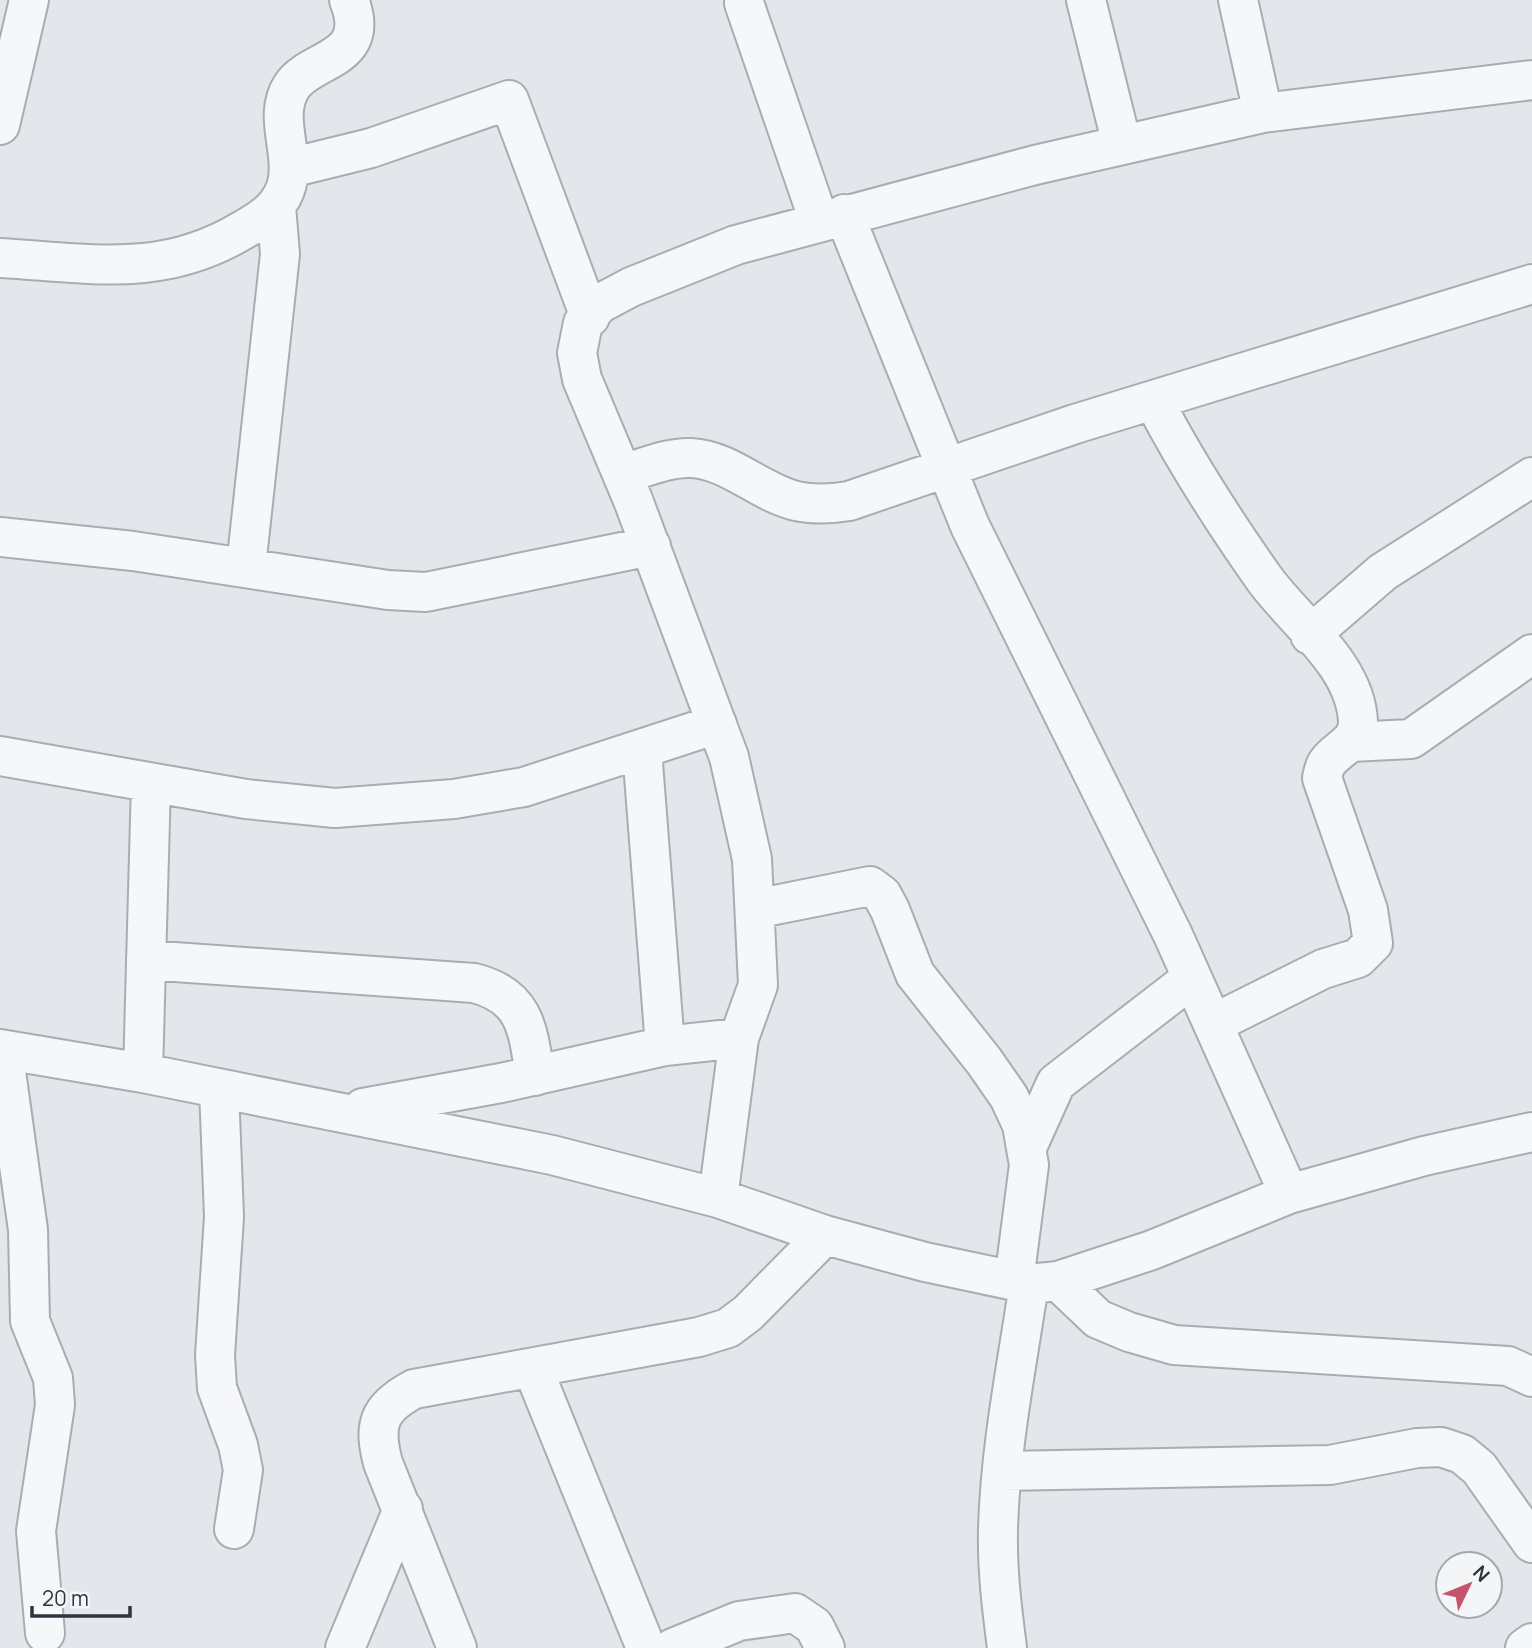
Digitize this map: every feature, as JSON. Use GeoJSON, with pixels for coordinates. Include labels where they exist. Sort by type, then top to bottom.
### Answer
{"type":"FeatureCollection","features":[{"type":"Feature","properties":{"kind":"street"},"geometry":{"type":"LineString","coordinates":[[0,258],[142,265],[183,259],[210,249],[262,219],[276,206],[285,190],[290,168],[284,119],[285,97],[293,84],[304,74],[338,56],[347,45],[354,28],[349,0]]}},
{"type":"Feature","properties":{"kind":"street"},"geometry":{"type":"LineString","coordinates":[[1086,0],[1122,145]]}},
{"type":"Feature","properties":{"kind":"street"},"geometry":{"type":"LineString","coordinates":[[1238,0],[1263,113]]}},
{"type":"Feature","properties":{"kind":"street"},"geometry":{"type":"LineString","coordinates":[[744,3],[831,218],[970,526],[1192,978],[1289,1194]]}},
{"type":"Feature","properties":{"kind":"street"},"geometry":{"type":"LineString","coordinates":[[0,124],[17,22]]}},
{"type":"Feature","properties":{"kind":"street"},"geometry":{"type":"LineString","coordinates":[[718,1198],[739,1038],[758,985],[752,859],[729,757],[717,723],[623,474],[582,379],[577,353],[583,323],[599,304],[631,287],[736,245],[831,218],[1122,145],[1263,113],[1532,80]]}},
{"type":"Feature","properties":{"kind":"street"},"geometry":{"type":"LineString","coordinates":[[290,168],[371,148],[509,100],[590,317]]}},
{"type":"Feature","properties":{"kind":"street"},"geometry":{"type":"LineString","coordinates":[[246,567],[280,254],[276,206]]}},
{"type":"Feature","properties":{"kind":"street"},"geometry":{"type":"LineString","coordinates":[[623,474],[668,461],[691,458],[717,463],[795,500],[823,505],[849,501],[945,467],[1532,284]]}},
{"type":"Feature","properties":{"kind":"street"},"geometry":{"type":"LineString","coordinates":[[1154,401],[1208,497],[1266,581],[1334,664],[1351,695],[1358,720],[1357,731],[1351,742],[1326,763],[1322,778],[1368,910],[1373,943],[1358,958],[1323,970],[1213,1024]]}},
{"type":"Feature","properties":{"kind":"street"},"geometry":{"type":"LineString","coordinates":[[1310,635],[1384,572],[1532,477]]}},
{"type":"Feature","properties":{"kind":"street"},"geometry":{"type":"LineString","coordinates":[[0,537],[246,567],[388,590],[426,592],[651,546]]}},
{"type":"Feature","properties":{"kind":"street"},"geometry":{"type":"LineString","coordinates":[[1351,742],[1411,739],[1532,654]]}},
{"type":"Feature","properties":{"kind":"street"},"geometry":{"type":"LineString","coordinates":[[0,756],[246,799],[335,808],[454,799],[524,787],[717,723]]}},
{"type":"Feature","properties":{"kind":"street"},"geometry":{"type":"LineString","coordinates":[[642,750],[665,1046]]}},
{"type":"Feature","properties":{"kind":"street"},"geometry":{"type":"LineString","coordinates":[[143,1073],[150,783]]}},
{"type":"Feature","properties":{"kind":"street"},"geometry":{"type":"LineString","coordinates":[[755,909],[870,886],[882,895],[915,974],[1009,1097],[1028,1144],[1034,1282],[1002,1471],[998,1543],[1007,1648]]}},
{"type":"Feature","properties":{"kind":"street"},"geometry":{"type":"LineString","coordinates":[[145,960],[474,983],[496,988],[510,1000],[524,1019],[535,1076]]}},
{"type":"Feature","properties":{"kind":"street"},"geometry":{"type":"LineString","coordinates":[[1028,1144],[1056,1083],[1192,978]]}},
{"type":"Feature","properties":{"kind":"street"},"geometry":{"type":"LineString","coordinates":[[334,1114],[535,1076],[665,1046],[739,1038]]}},
{"type":"Feature","properties":{"kind":"street"},"geometry":{"type":"LineString","coordinates":[[45,1633],[36,1531],[55,1405],[52,1378],[30,1321],[15,1266],[28,1230],[2,1050],[143,1073],[334,1114],[414,1126],[552,1156],[718,1198],[825,1235],[1034,1282],[1098,1319],[1129,1332],[1174,1345],[1507,1366],[1532,1377]]}},
{"type":"Feature","properties":{"kind":"street"},"geometry":{"type":"LineString","coordinates":[[219,1089],[223,1217],[215,1355],[217,1388],[238,1445],[243,1470],[234,1529]]}},
{"type":"Feature","properties":{"kind":"street"},"geometry":{"type":"LineString","coordinates":[[1034,1282],[1152,1250],[1289,1194],[1424,1156],[1532,1132]]}},
{"type":"Feature","properties":{"kind":"street"},"geometry":{"type":"LineString","coordinates":[[457,1648],[377,1437],[380,1421],[393,1400],[414,1389],[699,1337],[728,1328],[772,1290],[825,1235]]}},
{"type":"Feature","properties":{"kind":"street"},"geometry":{"type":"LineString","coordinates":[[533,1369],[646,1648]]}},
{"type":"Feature","properties":{"kind":"street"},"geometry":{"type":"LineString","coordinates":[[1002,1471],[1330,1465],[1417,1448],[1441,1447],[1462,1454],[1479,1468],[1532,1543]]}},
{"type":"Feature","properties":{"kind":"street"},"geometry":{"type":"LineString","coordinates":[[345,1648],[403,1510]]}},
{"type":"Feature","properties":{"kind":"street"},"geometry":{"type":"LineString","coordinates":[[673,1648],[739,1621],[795,1613],[814,1626],[824,1648]]}},
{"type":"Feature","properties":{"kind":"street"},"geometry":{"type":"LineString","coordinates":[[1525,1648],[1532,1643]]}}]}
